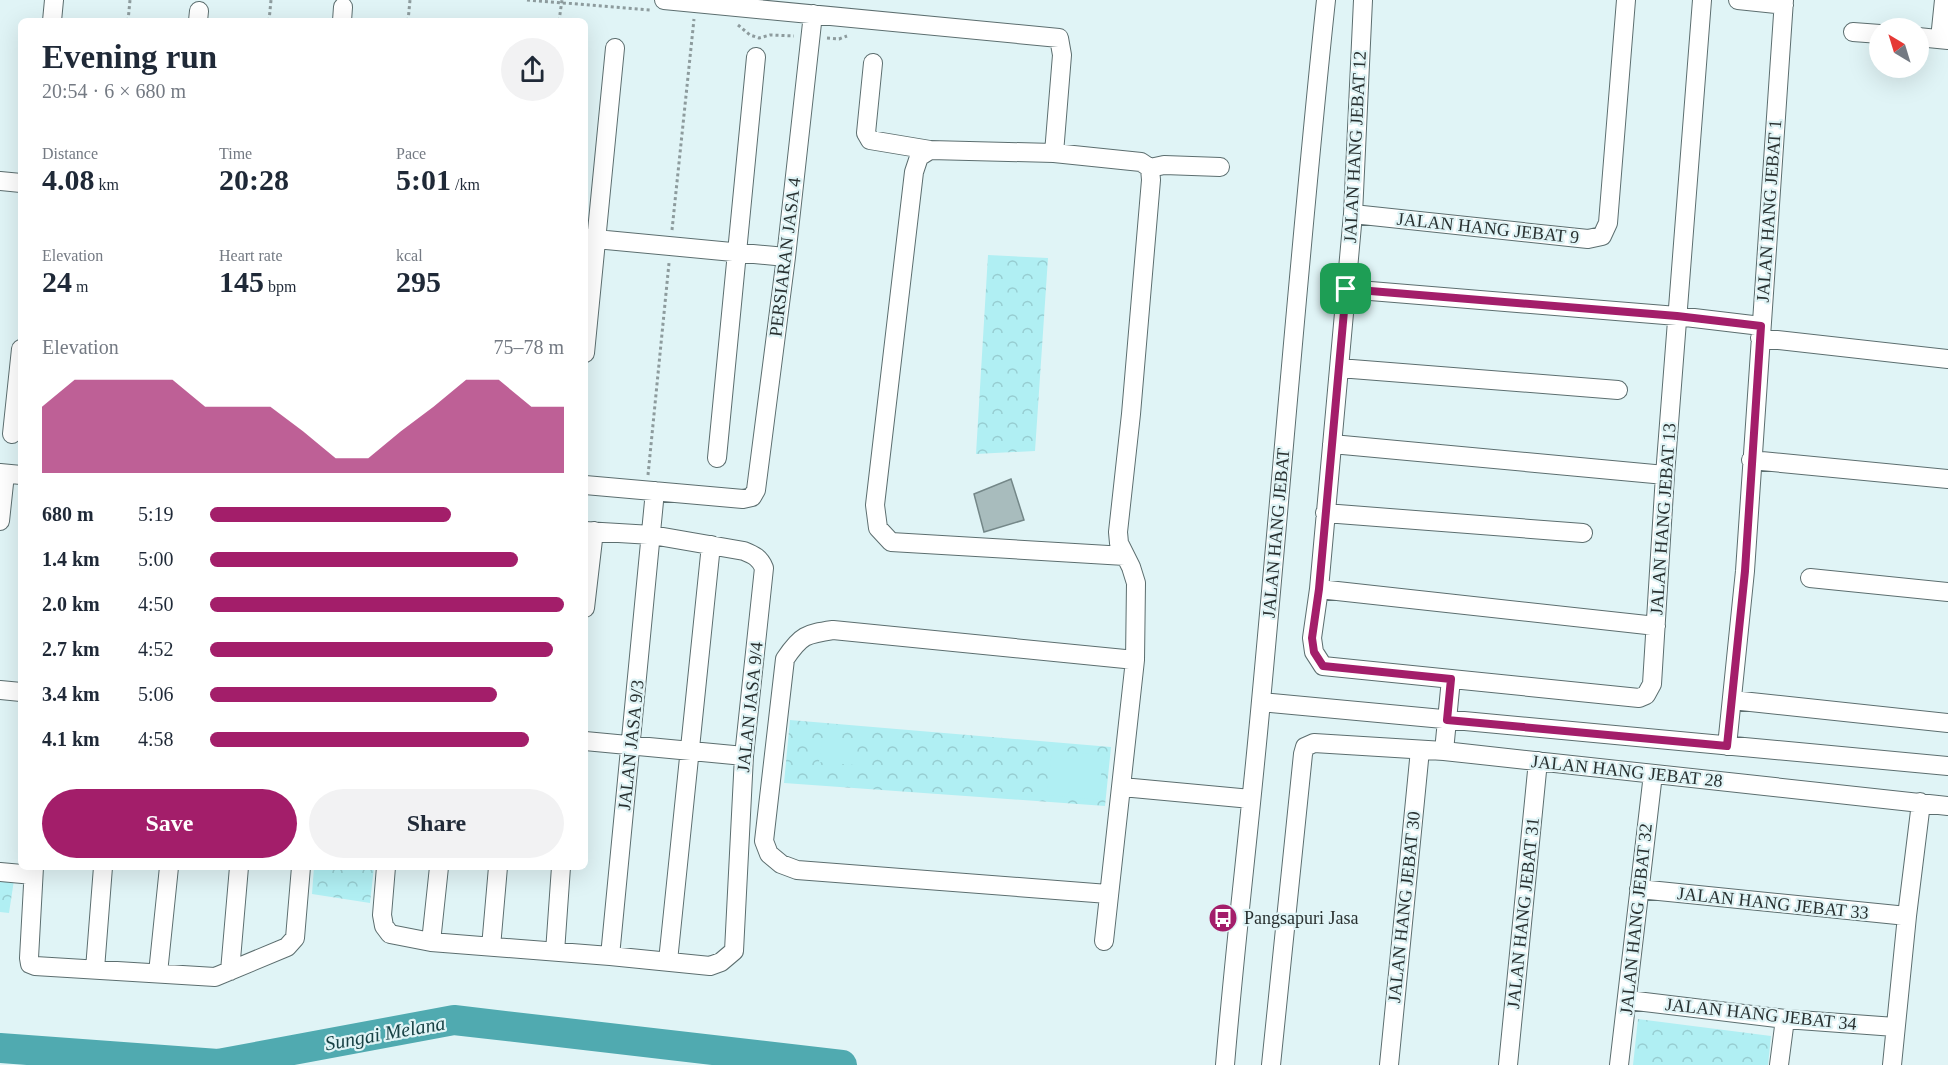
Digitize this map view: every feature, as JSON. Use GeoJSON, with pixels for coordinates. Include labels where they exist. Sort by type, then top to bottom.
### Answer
{"type":"FeatureCollection","features":[{"type":"Feature","properties":{"kind":"street"},"geometry":{"type":"LineString","coordinates":[[52,18],[54,0]]}},
{"type":"Feature","properties":{"kind":"street"},"geometry":{"type":"LineString","coordinates":[[664,0],[1059,38],[1062,55],[1054,153]]}},
{"type":"Feature","properties":{"kind":"street","name":"JALAN HANG JEBAT"},"geometry":{"type":"LineString","coordinates":[[1225,1065],[1326,0]]}},
{"type":"Feature","properties":{"kind":"street","name":"JALAN HANG JEBAT 12"},"geometry":{"type":"LineString","coordinates":[[1314,652],[1312,638],[1319,589],[1353,214],[1363,0]]}},
{"type":"Feature","properties":{"kind":"street","name":"JALAN HANG JEBAT 9"},"geometry":{"type":"LineString","coordinates":[[1353,214],[1588,239],[1602,236],[1608,223],[1626,0]]}},
{"type":"Feature","properties":{"kind":"street","name":"JALAN HANG JEBAT 13"},"geometry":{"type":"LineString","coordinates":[[1314,652],[1323,666],[1639,698],[1646,695],[1652,684],[1665,474],[1702,0]]}},
{"type":"Feature","properties":{"kind":"street"},"geometry":{"type":"LineString","coordinates":[[1738,0],[1784,3]]}},
{"type":"Feature","properties":{"kind":"street"},"geometry":{"type":"LineString","coordinates":[[1929,38],[1944,39],[1944,0]]}},
{"type":"Feature","properties":{"kind":"street","name":"JALAN HANG JEBAT 1"},"geometry":{"type":"LineString","coordinates":[[1727,746],[1745,571],[1784,3]]}},
{"type":"Feature","properties":{"kind":"street","name":"PERSIARAN JASA 4"},"geometry":{"type":"LineString","coordinates":[[655,491],[743,499],[752,497],[756,490],[786,257],[813,14]]}},
{"type":"Feature","properties":{"kind":"street"},"geometry":{"type":"LineString","coordinates":[[1853,32],[1869,33]]}},
{"type":"Feature","properties":{"kind":"street"},"geometry":{"type":"LineString","coordinates":[[588,284],[590,238],[615,48]]}},
{"type":"Feature","properties":{"kind":"street"},"geometry":{"type":"LineString","coordinates":[[717,458],[756,57]]}},
{"type":"Feature","properties":{"kind":"street"},"geometry":{"type":"LineString","coordinates":[[873,63],[866,133],[870,140],[930,150],[1054,153],[1141,162],[1150,168],[1164,165],[1220,167]]}},
{"type":"Feature","properties":{"kind":"street"},"geometry":{"type":"LineString","coordinates":[[930,150],[919,157],[914,171],[875,505],[878,528],[891,542],[1125,556]]}},
{"type":"Feature","properties":{"kind":"street"},"geometry":{"type":"LineString","coordinates":[[1104,941],[1135,660],[1136,583],[1119,543],[1118,532],[1132,402],[1151,180],[1150,168]]}},
{"type":"Feature","properties":{"kind":"street"},"geometry":{"type":"LineString","coordinates":[[0,181],[18,183]]}},
{"type":"Feature","properties":{"kind":"street"},"geometry":{"type":"LineString","coordinates":[[590,238],[786,257]]}},
{"type":"Feature","properties":{"kind":"street"},"geometry":{"type":"LineString","coordinates":[[1346,289],[1677,316],[1760,332],[1948,359]]}},
{"type":"Feature","properties":{"kind":"street"},"geometry":{"type":"LineString","coordinates":[[1339,368],[1618,390]]}},
{"type":"Feature","properties":{"kind":"street"},"geometry":{"type":"LineString","coordinates":[[11,434],[18,374]]}},
{"type":"Feature","properties":{"kind":"street"},"geometry":{"type":"LineString","coordinates":[[1332,444],[1665,474]]}},
{"type":"Feature","properties":{"kind":"street"},"geometry":{"type":"LineString","coordinates":[[1751,460],[1948,479]]}},
{"type":"Feature","properties":{"kind":"street"},"geometry":{"type":"LineString","coordinates":[[0,521],[9,474]]}},
{"type":"Feature","properties":{"kind":"street"},"geometry":{"type":"LineString","coordinates":[[588,485],[655,491]]}},
{"type":"Feature","properties":{"kind":"street","name":"JALAN JASA 9/3"},"geometry":{"type":"LineString","coordinates":[[610,956],[655,491]]}},
{"type":"Feature","properties":{"kind":"street"},"geometry":{"type":"LineString","coordinates":[[1325,513],[1583,533]]}},
{"type":"Feature","properties":{"kind":"street"},"geometry":{"type":"LineString","coordinates":[[588,550],[589,531]]}},
{"type":"Feature","properties":{"kind":"street","name":"JALAN JASA 9/4"},"geometry":{"type":"LineString","coordinates":[[589,531],[652,535],[711,545],[754,555],[761,561],[764,568],[744,756],[734,951],[721,962],[710,966],[668,961]]}},
{"type":"Feature","properties":{"kind":"street"},"geometry":{"type":"LineString","coordinates":[[386,870],[382,915],[384,926],[390,934],[431,942],[668,961],[711,545]]}},
{"type":"Feature","properties":{"kind":"street"},"geometry":{"type":"LineString","coordinates":[[1810,578],[1948,592]]}},
{"type":"Feature","properties":{"kind":"street"},"geometry":{"type":"LineString","coordinates":[[1319,589],[1656,626]]}},
{"type":"Feature","properties":{"kind":"street"},"geometry":{"type":"LineString","coordinates":[[1108,894],[796,870],[781,864],[769,854],[764,841],[785,659],[794,646],[809,634],[833,630],[1135,660]]}},
{"type":"Feature","properties":{"kind":"street"},"geometry":{"type":"LineString","coordinates":[[1444,751],[1451,679]]}},
{"type":"Feature","properties":{"kind":"street"},"geometry":{"type":"LineString","coordinates":[[0,690],[18,692]]}},
{"type":"Feature","properties":{"kind":"street"},"geometry":{"type":"LineString","coordinates":[[1732,700],[1948,723]]}},
{"type":"Feature","properties":{"kind":"street"},"geometry":{"type":"LineString","coordinates":[[1261,702],[1948,766]]}},
{"type":"Feature","properties":{"kind":"street"},"geometry":{"type":"LineString","coordinates":[[588,741],[744,756]]}},
{"type":"Feature","properties":{"kind":"street","name":"JALAN HANG JEBAT 28"},"geometry":{"type":"LineString","coordinates":[[1271,1065],[1303,754],[1305,747],[1314,743],[1444,751],[1948,806]]}},
{"type":"Feature","properties":{"kind":"street","name":"JALAN HANG JEBAT 30"},"geometry":{"type":"LineString","coordinates":[[1389,1065],[1420,750]]}},
{"type":"Feature","properties":{"kind":"street","name":"JALAN HANG JEBAT 31"},"geometry":{"type":"LineString","coordinates":[[1508,1065],[1538,761]]}},
{"type":"Feature","properties":{"kind":"street","name":"JALAN HANG JEBAT 32"},"geometry":{"type":"LineString","coordinates":[[1619,1065],[1653,774]]}},
{"type":"Feature","properties":{"kind":"street"},"geometry":{"type":"LineString","coordinates":[[1122,787],[1251,799]]}},
{"type":"Feature","properties":{"kind":"street"},"geometry":{"type":"LineString","coordinates":[[1892,1065],[1920,802]]}},
{"type":"Feature","properties":{"kind":"street"},"geometry":{"type":"LineString","coordinates":[[95,969],[103,870]]}},
{"type":"Feature","properties":{"kind":"street"},"geometry":{"type":"LineString","coordinates":[[158,973],[168,870]]}},
{"type":"Feature","properties":{"kind":"street"},"geometry":{"type":"LineString","coordinates":[[230,971],[239,870]]}},
{"type":"Feature","properties":{"kind":"street"},"geometry":{"type":"LineString","coordinates":[[0,872],[33,871],[30,964],[215,977],[287,947],[295,938],[301,870]]}},
{"type":"Feature","properties":{"kind":"street"},"geometry":{"type":"LineString","coordinates":[[431,942],[439,870]]}},
{"type":"Feature","properties":{"kind":"street"},"geometry":{"type":"LineString","coordinates":[[491,946],[498,870]]}},
{"type":"Feature","properties":{"kind":"street"},"geometry":{"type":"LineString","coordinates":[[555,951],[561,870]]}},
{"type":"Feature","properties":{"kind":"street","name":"JALAN HANG JEBAT 33"},"geometry":{"type":"LineString","coordinates":[[1639,889],[1907,916]]}},
{"type":"Feature","properties":{"kind":"street","name":"JALAN HANG JEBAT 34"},"geometry":{"type":"LineString","coordinates":[[1628,999],[1785,1019],[1895,1027]]}},
{"type":"Feature","properties":{"kind":"street"},"geometry":{"type":"LineString","coordinates":[[1779,1065],[1785,1019]]}},
{"type":"Feature","properties":{"kind":"path"},"geometry":{"type":"LineString","coordinates":[[128,18],[130,0]]}},
{"type":"Feature","properties":{"kind":"path"},"geometry":{"type":"LineString","coordinates":[[268,18],[271,0]]}},
{"type":"Feature","properties":{"kind":"path"},"geometry":{"type":"LineString","coordinates":[[408,18],[410,0]]}},
{"type":"Feature","properties":{"kind":"path"},"geometry":{"type":"LineString","coordinates":[[559,18],[561,0]]}},
{"type":"Feature","properties":{"kind":"green space"},"geometry":{"type":"Polygon","coordinates":[[[988,255],[1048,258],[1035,451],[976,454],[988,255]]]}},
{"type":"Feature","properties":{"kind":"green space"},"geometry":{"type":"Polygon","coordinates":[[[790,720],[1111,747],[1105,806],[784,783],[790,720]]]}},
{"type":"Feature","properties":{"kind":"green space"},"geometry":{"type":"Polygon","coordinates":[[[822,741],[858,744],[855,765],[819,762],[822,741]]]}},
{"type":"Feature","properties":{"kind":"green space"},"geometry":{"type":"Polygon","coordinates":[[[1052,750],[1102,755],[1100,800],[1047,795],[1052,750]]]}},
{"type":"Feature","properties":{"kind":"green space"},"geometry":{"type":"Polygon","coordinates":[[[314,870],[374,870],[370,903],[312,894],[314,870]]]}},
{"type":"Feature","properties":{"kind":"green space"},"geometry":{"type":"Polygon","coordinates":[[[0,879],[14,880],[9,913],[0,912],[0,879]]]}},
{"type":"Feature","properties":{"kind":"green space"},"geometry":{"type":"Polygon","coordinates":[[[1638,1019],[1771,1036],[1768,1065],[1633,1065],[1638,1019]]]}},
{"type":"Feature","properties":{"kind":"building"},"geometry":{"type":"Polygon","coordinates":[[[1011,479],[1024,520],[984,532],[974,494],[1011,479]]]}},
{"type":"Feature","properties":{"kind":"waterway","name":"Sungai Melana"},"geometry":{"type":"LineString","coordinates":[[0,1048],[218,1064],[454,1020],[842,1065]]}},
{"type":"Feature","properties":{"kind":"place","name":"Pangsapuri Jasa"},"geometry":{"type":"Point","coordinates":[1223,918]}},
{"type":"Feature","properties":{"kind":"route"},"geometry":{"type":"LineString","coordinates":[[1346,289],[1677,316],[1761,326],[1745,571],[1727,746],[1447,720],[1451,679],[1323,666],[1314,652],[1312,638],[1319,589],[1346,289]]}}]}
